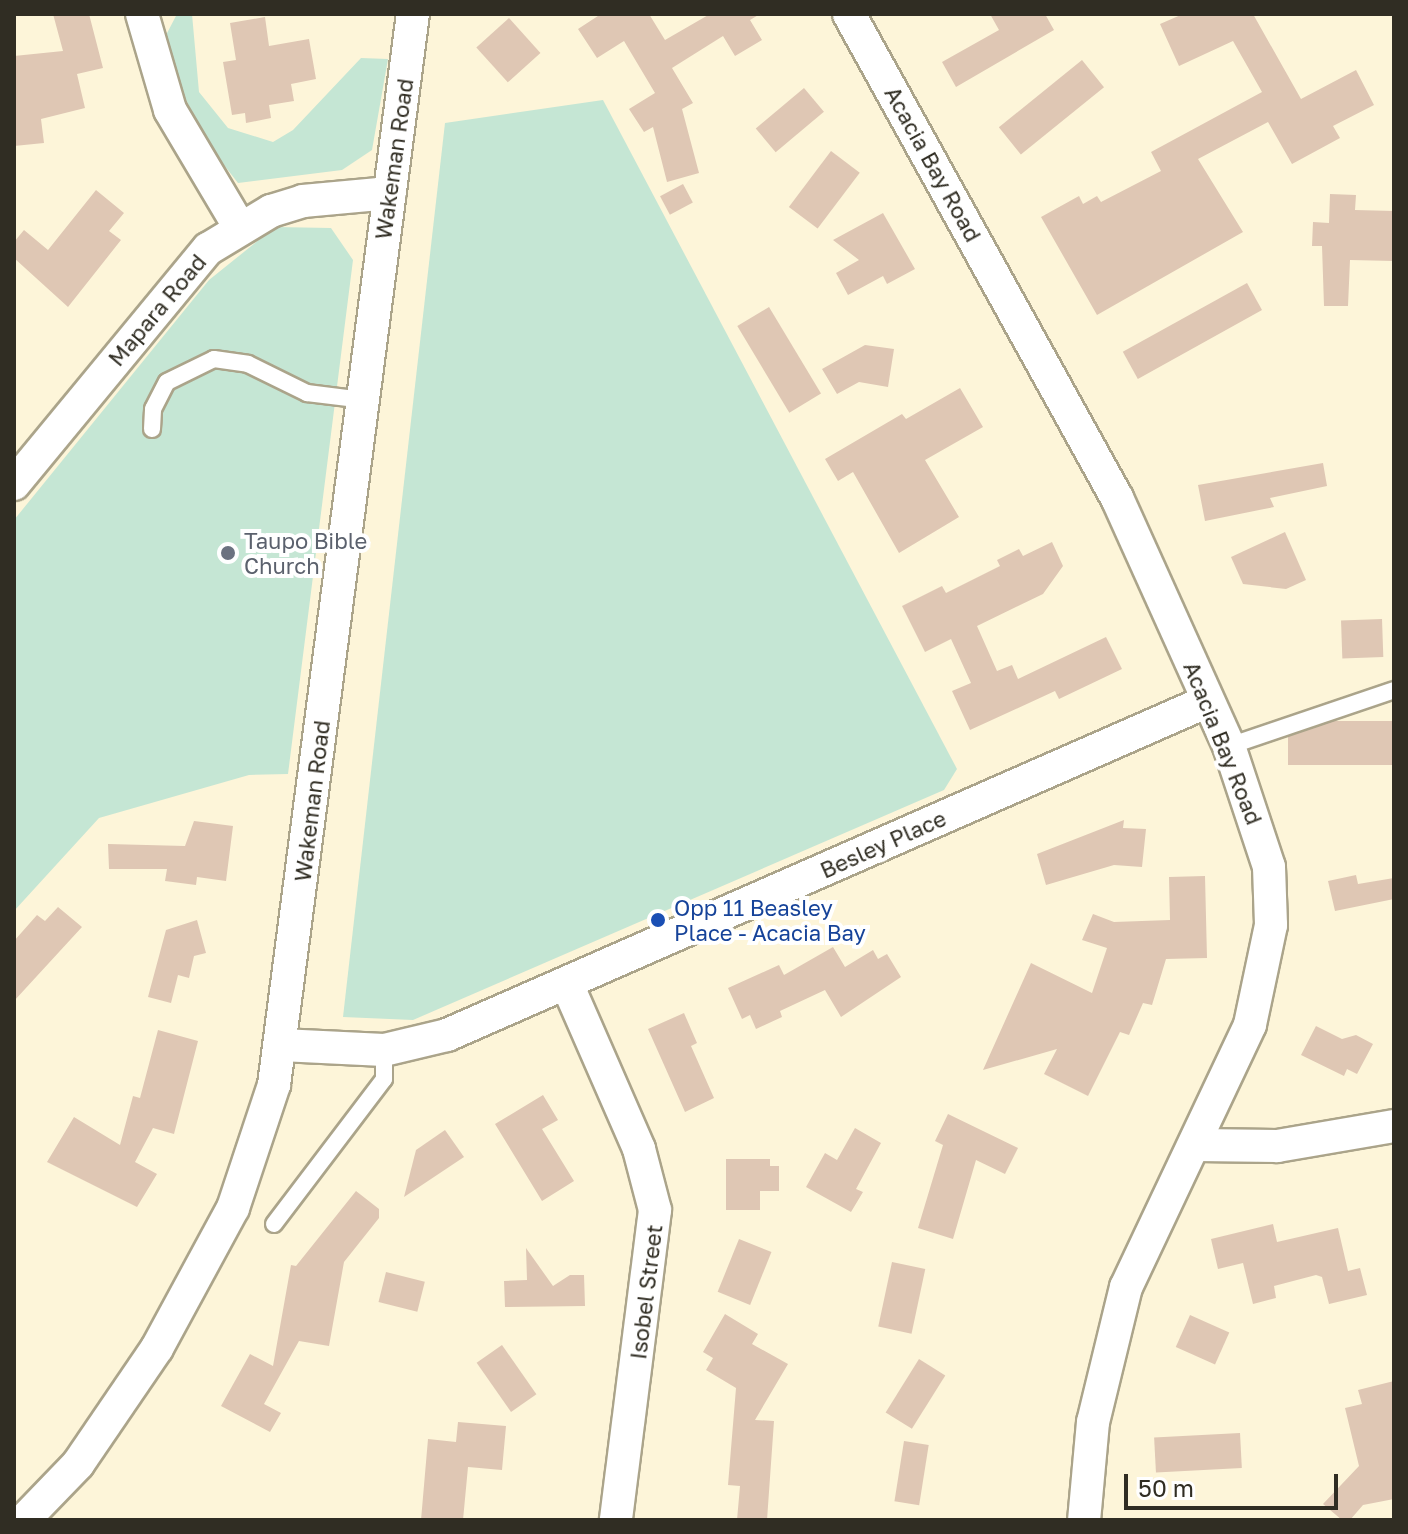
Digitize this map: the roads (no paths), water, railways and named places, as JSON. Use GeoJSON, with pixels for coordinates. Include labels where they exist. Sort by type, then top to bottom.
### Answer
{"type":"FeatureCollection","features":[{"type":"Feature","properties":{"kind":"street","name":"Wakeman Road"},"geometry":{"type":"LineString","coordinates":[[24,1520],[78,1464],[119,1408],[199,1274],[254,1156],[281,1045],[413,14]]}},
{"type":"Feature","properties":{"kind":"street","name":"Acacia Bay Road"},"geometry":{"type":"LineString","coordinates":[[849,14],[1117,498],[1229,746],[1252,803],[1269,867],[1271,925],[1250,1025],[1198,1145],[1145,1243],[1111,1333],[1087,1463],[1084,1520]]}},
{"type":"Feature","properties":{"kind":"street"},"geometry":{"type":"LineString","coordinates":[[148,19],[170,110],[239,226]]}},
{"type":"Feature","properties":{"kind":"street","name":"Mapara Road"},"geometry":{"type":"LineString","coordinates":[[14,484],[184,274],[239,226],[303,201],[390,193]]}},
{"type":"Feature","properties":{"kind":"street","name":"Besley Place"},"geometry":{"type":"LineString","coordinates":[[281,1045],[384,1050],[447,1035],[1208,701]]}},
{"type":"Feature","properties":{"kind":"street","name":"Isobel Street"},"geometry":{"type":"LineString","coordinates":[[567,984],[639,1149],[655,1210],[653,1259],[616,1520]]}},
{"type":"Feature","properties":{"kind":"street"},"geometry":{"type":"LineString","coordinates":[[1198,1145],[1277,1146],[1394,1126]]}},
{"type":"Feature","properties":{"kind":"lane"},"geometry":{"type":"LineString","coordinates":[[152,429],[153,409],[167,382],[214,359],[248,364],[307,393],[363,400]]}},
{"type":"Feature","properties":{"kind":"lane"},"geometry":{"type":"LineString","coordinates":[[1229,746],[1394,690]]}},
{"type":"Feature","properties":{"kind":"lane"},"geometry":{"type":"LineString","coordinates":[[274,1224],[384,1079],[384,1050]]}},
{"type":"Feature","properties":{"kind":"place","name":"Taupo Bible Church"},"geometry":{"type":"Point","coordinates":[228,553]}},
{"type":"Feature","properties":{"kind":"place","name":"Opp 11 Beasley Place - Acacia Bay"},"geometry":{"type":"Point","coordinates":[658,920]}}]}
